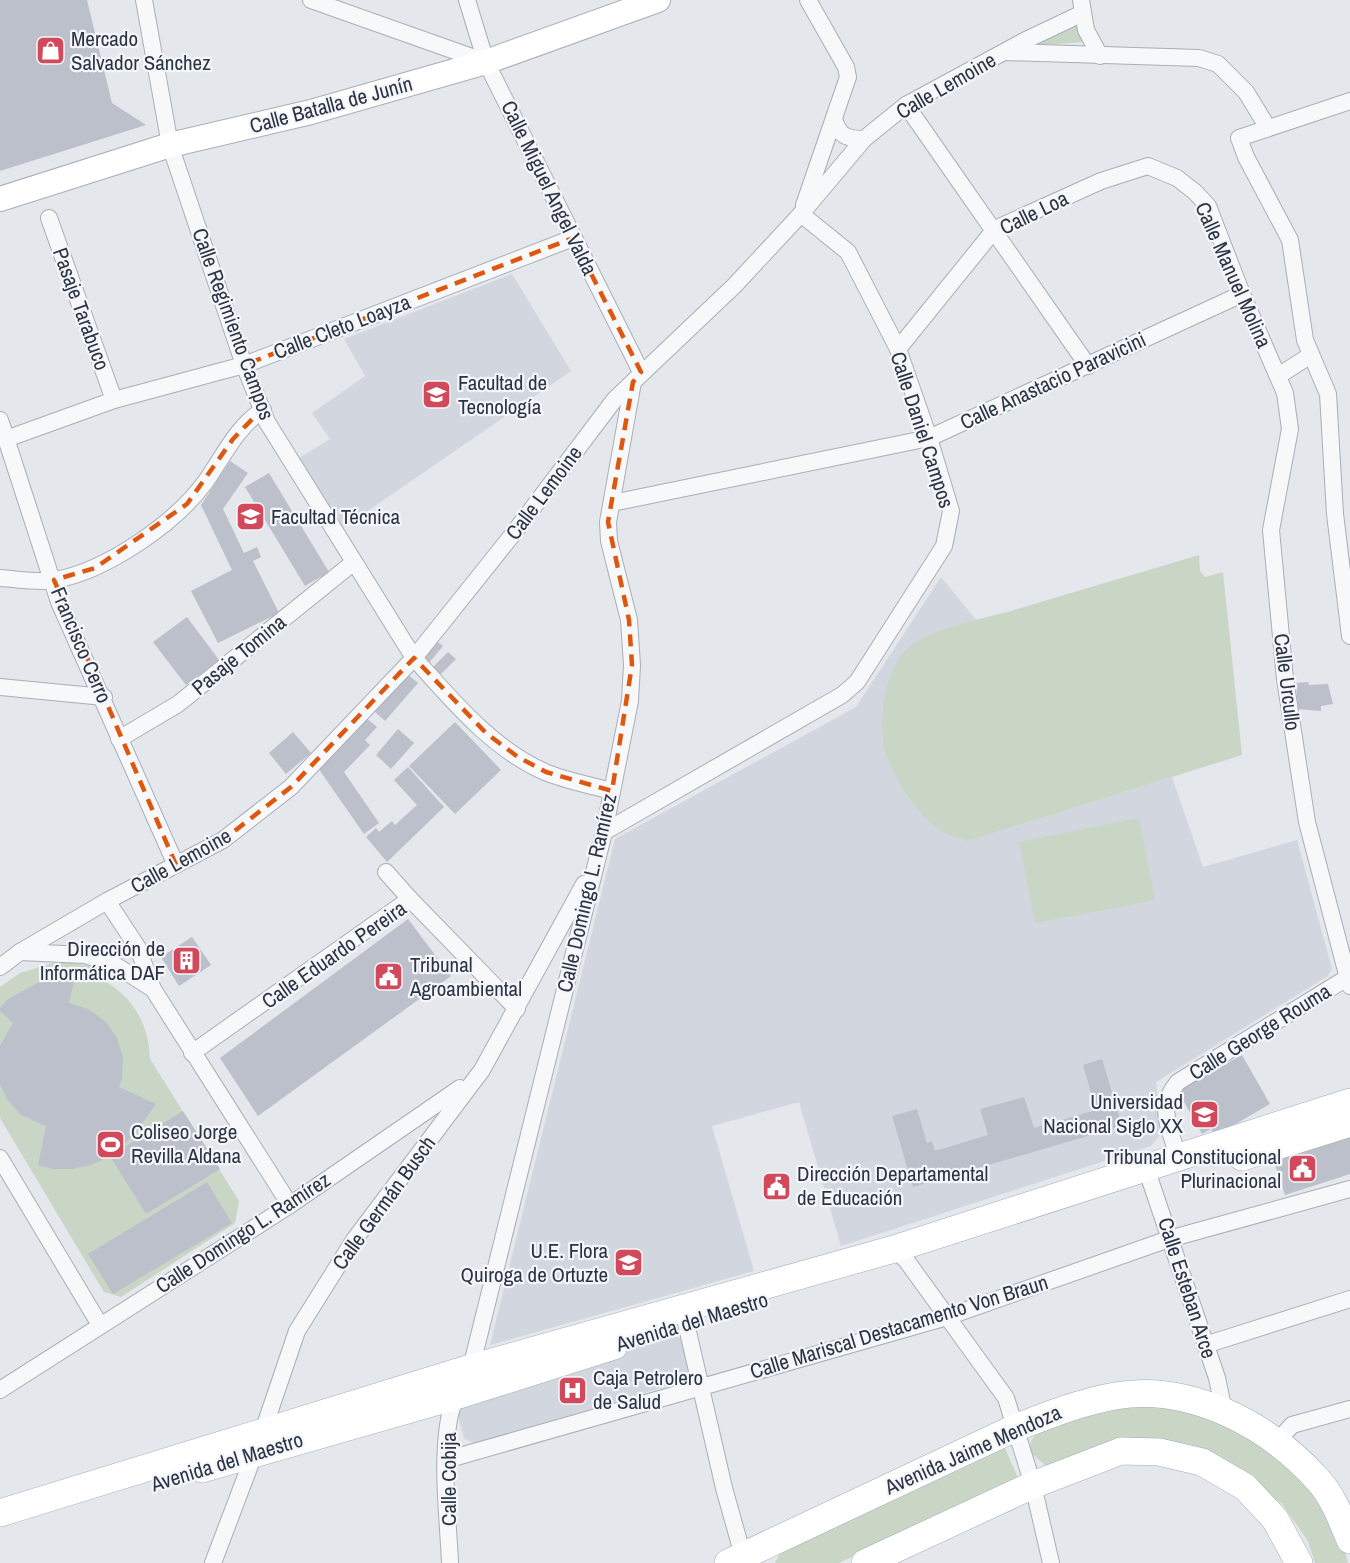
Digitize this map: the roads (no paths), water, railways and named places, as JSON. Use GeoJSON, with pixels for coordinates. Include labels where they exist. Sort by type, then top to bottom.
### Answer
{"type":"FeatureCollection","features":[{"type":"Feature","properties":{"kind":"main road","name":"Calle Batalla de Junín"},"geometry":{"type":"LineString","coordinates":[[0,199],[170,145],[311,112],[486,62],[658,0]]}},
{"type":"Feature","properties":{"kind":"main road","name":"Avenida del Maestro"},"geometry":{"type":"LineString","coordinates":[[1150,1176],[1179,1158],[1350,1102]]}},
{"type":"Feature","properties":{"kind":"main road","name":"Avenida del Maestro"},"geometry":{"type":"LineString","coordinates":[[258,1442],[456,1396],[1150,1176],[1350,1123]]}},
{"type":"Feature","properties":{"kind":"main road","name":"Avenida del Maestro"},"geometry":{"type":"LineString","coordinates":[[0,1531],[471,1368],[900,1254]]}},
{"type":"Feature","properties":{"kind":"main road","name":"Avenida Jaime Mendoza"},"geometry":{"type":"LineString","coordinates":[[739,1560],[1015,1428],[1064,1409],[1117,1395],[1177,1395],[1200,1401],[1224,1411],[1277,1442],[1319,1480],[1350,1540]]}},
{"type":"Feature","properties":{"kind":"main road"},"geometry":{"type":"LineString","coordinates":[[0,1513],[258,1442]]}},
{"type":"Feature","properties":{"kind":"main road"},"geometry":{"type":"LineString","coordinates":[[865,1563],[1033,1485],[1121,1451],[1159,1452],[1202,1462],[1245,1487],[1275,1519],[1299,1563]]}},
{"type":"Feature","properties":{"kind":"street","name":"Calle Regimiento Campos"},"geometry":{"type":"LineString","coordinates":[[144,0],[170,145],[244,364],[267,422],[414,658],[486,733],[518,758],[546,772],[612,791]]}},
{"type":"Feature","properties":{"kind":"street"},"geometry":{"type":"LineString","coordinates":[[311,0],[486,62]]}},
{"type":"Feature","properties":{"kind":"street","name":"Calle Miguel Angel Valda"},"geometry":{"type":"LineString","coordinates":[[467,0],[486,62],[573,238],[637,377]]}},
{"type":"Feature","properties":{"kind":"street"},"geometry":{"type":"LineString","coordinates":[[801,214],[848,78],[846,68],[808,0]]}},
{"type":"Feature","properties":{"kind":"street"},"geometry":{"type":"LineString","coordinates":[[1082,7],[1086,30],[1100,56]]}},
{"type":"Feature","properties":{"kind":"street","name":"Calle Lemoine"},"geometry":{"type":"LineString","coordinates":[[0,967],[20,952],[107,901],[224,840],[291,787],[414,658],[513,534],[615,399],[734,286],[801,214],[864,139],[906,105],[1082,7]]}},
{"type":"Feature","properties":{"kind":"street"},"geometry":{"type":"LineString","coordinates":[[1004,52],[1199,58],[1218,64],[1246,92],[1269,128]]}},
{"type":"Feature","properties":{"kind":"street"},"geometry":{"type":"LineString","coordinates":[[1350,101],[1239,138],[1246,157],[1290,240],[1305,340],[1328,394],[1335,514],[1350,636]]}},
{"type":"Feature","properties":{"kind":"street"},"geometry":{"type":"LineString","coordinates":[[906,105],[995,229],[1088,366]]}},
{"type":"Feature","properties":{"kind":"street"},"geometry":{"type":"LineString","coordinates":[[834,118],[843,136],[864,139]]}},
{"type":"Feature","properties":{"kind":"street","name":"Calle Loa"},"geometry":{"type":"LineString","coordinates":[[898,349],[995,229],[1101,181],[1148,166]]}},
{"type":"Feature","properties":{"kind":"street","name":"Calle Manuel Molina"},"geometry":{"type":"LineString","coordinates":[[1148,166],[1177,178],[1208,206],[1242,294],[1278,376]]}},
{"type":"Feature","properties":{"kind":"street","name":"Calle Daniel Campos"},"geometry":{"type":"LineString","coordinates":[[604,832],[842,695],[857,682],[944,546],[951,511],[898,349],[848,252],[801,214]]}},
{"type":"Feature","properties":{"kind":"street","name":"Pasaje Tarabuco"},"geometry":{"type":"LineString","coordinates":[[49,218],[114,400]]}},
{"type":"Feature","properties":{"kind":"street","name":"Calle Cleto Loayza"},"geometry":{"type":"LineString","coordinates":[[6,439],[114,400],[244,364],[573,238]]}},
{"type":"Feature","properties":{"kind":"street","name":"Calle Anastacio Paravicini"},"geometry":{"type":"LineString","coordinates":[[612,503],[929,438],[1242,294]]}},
{"type":"Feature","properties":{"kind":"street"},"geometry":{"type":"LineString","coordinates":[[1278,376],[1311,355]]}},
{"type":"Feature","properties":{"kind":"street","name":"Calle Urcullo"},"geometry":{"type":"LineString","coordinates":[[1278,376],[1285,393],[1290,429],[1271,530],[1286,679],[1307,822],[1349,980]]}},
{"type":"Feature","properties":{"kind":"street","name":"Calle Domingo L. Ramírez"},"geometry":{"type":"LineString","coordinates":[[456,1396],[471,1368],[604,832],[630,701],[632,665],[629,620],[609,541],[608,522],[637,377]]}},
{"type":"Feature","properties":{"kind":"street"},"geometry":{"type":"LineString","coordinates":[[0,578],[54,580],[94,568],[129,548],[187,504],[233,439],[263,410]]}},
{"type":"Feature","properties":{"kind":"street","name":"Francisco Cerro"},"geometry":{"type":"LineString","coordinates":[[0,420],[54,580],[59,602],[104,697],[119,739],[176,865]]}},
{"type":"Feature","properties":{"kind":"street","name":"Pasaje Tomina"},"geometry":{"type":"LineString","coordinates":[[119,739],[178,704],[354,562]]}},
{"type":"Feature","properties":{"kind":"street"},"geometry":{"type":"LineString","coordinates":[[0,687],[104,697]]}},
{"type":"Feature","properties":{"kind":"street","name":"Calle Germán Busch"},"geometry":{"type":"LineString","coordinates":[[213,1563],[297,1330],[354,1240],[482,1070],[596,862]]}},
{"type":"Feature","properties":{"kind":"street"},"geometry":{"type":"LineString","coordinates":[[386,872],[410,899]]}},
{"type":"Feature","properties":{"kind":"street","name":"Calle Eduardo Pereira"},"geometry":{"type":"LineString","coordinates":[[192,1053],[410,899],[517,1008]]}},
{"type":"Feature","properties":{"kind":"street"},"geometry":{"type":"LineString","coordinates":[[107,901],[138,948],[153,989],[290,1205]]}},
{"type":"Feature","properties":{"kind":"street"},"geometry":{"type":"LineString","coordinates":[[20,952],[85,955],[116,964],[153,989]]}},
{"type":"Feature","properties":{"kind":"street","name":"Calle George Rouma"},"geometry":{"type":"LineString","coordinates":[[1179,1158],[1165,1103],[1169,1093],[1178,1082],[1349,980]]}},
{"type":"Feature","properties":{"kind":"street","name":"Calle Domingo L. Ramírez"},"geometry":{"type":"LineString","coordinates":[[0,1390],[290,1205],[443,1102],[482,1070]]}},
{"type":"Feature","properties":{"kind":"street"},"geometry":{"type":"LineString","coordinates":[[0,1158],[100,1325]]}},
{"type":"Feature","properties":{"kind":"street","name":"Calle Esteban Arce"},"geometry":{"type":"LineString","coordinates":[[1150,1176],[1217,1378],[1224,1411]]}},
{"type":"Feature","properties":{"kind":"street","name":"Calle Mariscal Destacamento Von Braun"},"geometry":{"type":"LineString","coordinates":[[447,1460],[947,1317],[1169,1239],[1350,1189]]}},
{"type":"Feature","properties":{"kind":"street"},"geometry":{"type":"LineString","coordinates":[[900,1254],[1006,1398],[1033,1485],[1051,1563]]}},
{"type":"Feature","properties":{"kind":"street"},"geometry":{"type":"LineString","coordinates":[[1205,1345],[1350,1299]]}},
{"type":"Feature","properties":{"kind":"street"},"geometry":{"type":"LineString","coordinates":[[686,1323],[739,1560]]}},
{"type":"Feature","properties":{"kind":"street","name":"Calle Cobija"},"geometry":{"type":"LineString","coordinates":[[450,1563],[447,1460],[449,1419],[456,1396]]}},
{"type":"Feature","properties":{"kind":"street"},"geometry":{"type":"LineString","coordinates":[[1277,1442],[1292,1425],[1350,1409]]}},
{"type":"Feature","properties":{"kind":"place","name":"Mercado Salvador Sánchez"},"geometry":{"type":"Point","coordinates":[50,51]}},
{"type":"Feature","properties":{"kind":"place","name":"Facultad de Tecnología"},"geometry":{"type":"Point","coordinates":[437,395]}},
{"type":"Feature","properties":{"kind":"place","name":"Facultad Técnica"},"geometry":{"type":"Point","coordinates":[250,517]}},
{"type":"Feature","properties":{"kind":"place","name":"Dirección de Informática DAF"},"geometry":{"type":"Point","coordinates":[186,961]}},
{"type":"Feature","properties":{"kind":"place","name":"Tribunal Agroambiental"},"geometry":{"type":"Point","coordinates":[389,977]}},
{"type":"Feature","properties":{"kind":"place","name":"Universidad Nacional Siglo XX"},"geometry":{"type":"Point","coordinates":[1204,1114]}},
{"type":"Feature","properties":{"kind":"place","name":"Coliseo Jorge Revilla Aldana"},"geometry":{"type":"Point","coordinates":[110,1144]}},
{"type":"Feature","properties":{"kind":"place","name":"Tribunal Constitucional Plurinacional"},"geometry":{"type":"Point","coordinates":[1302,1169]}},
{"type":"Feature","properties":{"kind":"place","name":"Dirección Departamental de Educación"},"geometry":{"type":"Point","coordinates":[776,1186]}},
{"type":"Feature","properties":{"kind":"place","name":"U.E. Flora Quiroga de Ortuzte"},"geometry":{"type":"Point","coordinates":[629,1263]}},
{"type":"Feature","properties":{"kind":"place","name":"Caja Petrolero de Salud"},"geometry":{"type":"Point","coordinates":[572,1390]}}]}
